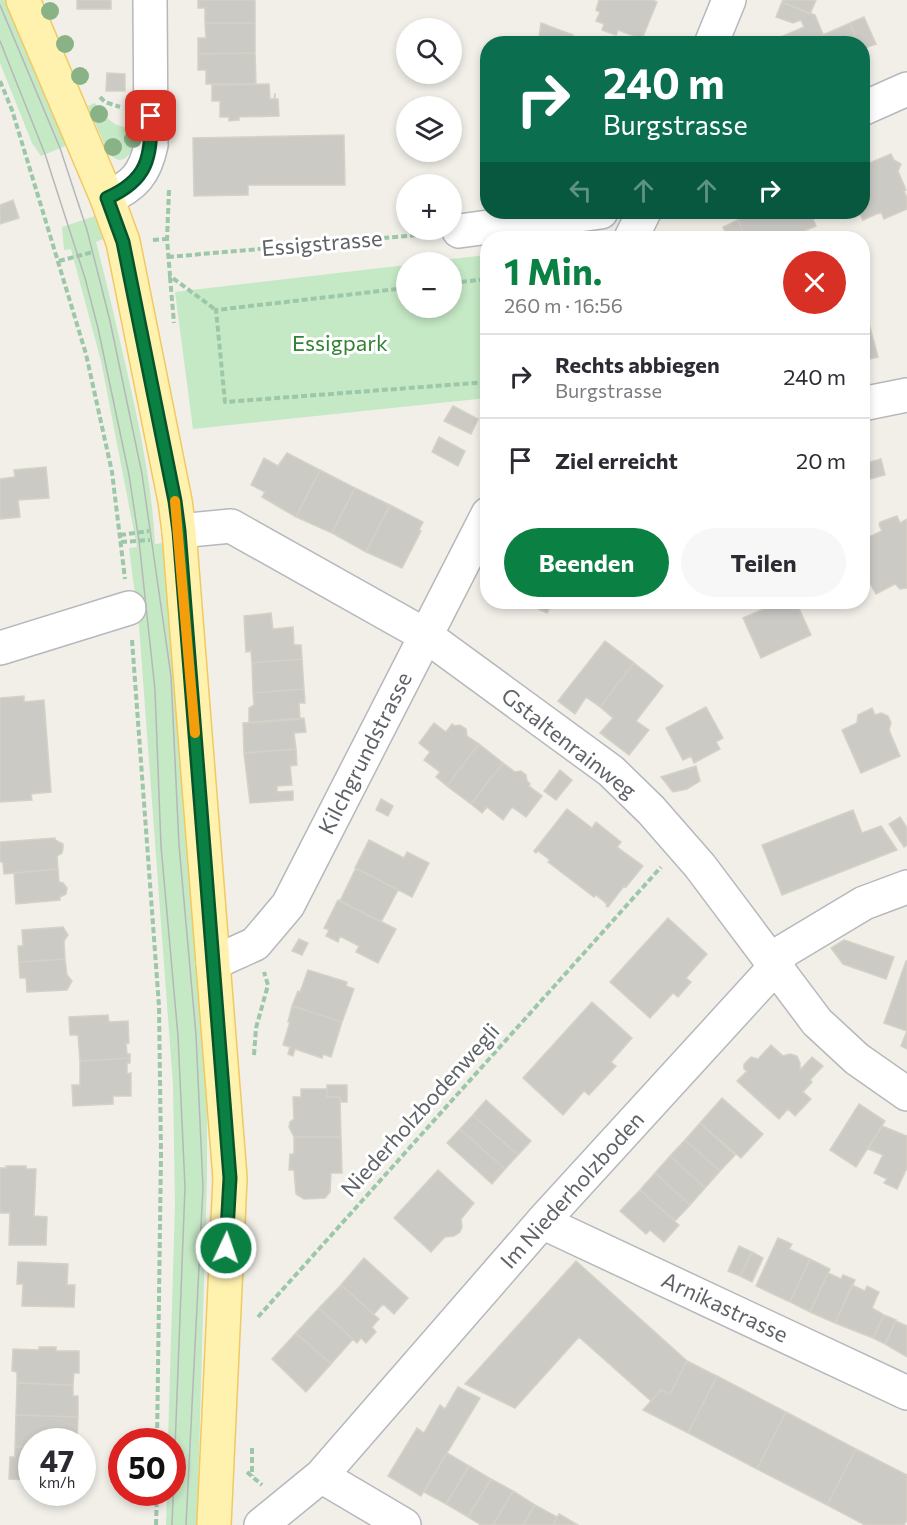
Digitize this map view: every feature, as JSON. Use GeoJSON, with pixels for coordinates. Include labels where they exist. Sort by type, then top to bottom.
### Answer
{"type":"FeatureCollection","features":[{"type":"Feature","properties":{"kind":"main road"},"geometry":{"type":"LineString","coordinates":[[22,0],[107,198],[123,242],[179,531],[230,1178],[214,1525]]}},
{"type":"Feature","properties":{"kind":"street"},"geometry":{"type":"LineString","coordinates":[[107,198],[124,190],[138,178],[147,163],[151,145],[150,0]]}},
{"type":"Feature","properties":{"kind":"street"},"geometry":{"type":"LineString","coordinates":[[714,36],[729,0]]}},
{"type":"Feature","properties":{"kind":"street"},"geometry":{"type":"LineString","coordinates":[[870,105],[907,89]]}},
{"type":"Feature","properties":{"kind":"street"},"geometry":{"type":"LineString","coordinates":[[462,231],[549,219]]}},
{"type":"Feature","properties":{"kind":"street"},"geometry":{"type":"LineString","coordinates":[[870,402],[907,394]]}},
{"type":"Feature","properties":{"kind":"street","name":"Gstaltenrainweg"},"geometry":{"type":"LineString","coordinates":[[179,531],[231,526],[425,635],[611,771],[651,810],[700,866],[817,1022],[857,1059],[907,1094]]}},
{"type":"Feature","properties":{"kind":"street","name":"Kilchgrundstrasse"},"geometry":{"type":"LineString","coordinates":[[213,963],[255,945],[288,905],[480,529]]}},
{"type":"Feature","properties":{"kind":"street"},"geometry":{"type":"LineString","coordinates":[[0,648],[129,608]]}},
{"type":"Feature","properties":{"kind":"street","name":"Im Niederholzboden"},"geometry":{"type":"LineString","coordinates":[[273,1515],[321,1476],[542,1222],[766,977],[784,951],[864,903],[907,887]]}},
{"type":"Feature","properties":{"kind":"street","name":"Arnikastrasse"},"geometry":{"type":"LineString","coordinates":[[542,1222],[907,1393]]}},
{"type":"Feature","properties":{"kind":"street"},"geometry":{"type":"LineString","coordinates":[[321,1476],[404,1525]]}},
{"type":"Feature","properties":{"kind":"path"},"geometry":{"type":"LineString","coordinates":[[0,81],[12,110],[86,354],[112,472],[129,608],[147,822],[159,1006],[161,1154],[157,1428]]}},
{"type":"Feature","properties":{"kind":"path"},"geometry":{"type":"LineString","coordinates":[[95,92],[105,102],[151,116]]}},
{"type":"Feature","properties":{"kind":"path","name":"Essigstrasse"},"geometry":{"type":"LineString","coordinates":[[168,256],[396,236]]}},
{"type":"Feature","properties":{"kind":"path"},"geometry":{"type":"LineString","coordinates":[[167,239],[170,276],[216,310],[396,289]]}},
{"type":"Feature","properties":{"kind":"path"},"geometry":{"type":"LineString","coordinates":[[59,261],[99,251]]}},
{"type":"Feature","properties":{"kind":"path"},"geometry":{"type":"LineString","coordinates":[[462,282],[480,280]]}},
{"type":"Feature","properties":{"kind":"path"},"geometry":{"type":"LineString","coordinates":[[216,310],[225,402],[480,383]]}},
{"type":"Feature","properties":{"kind":"path","name":"Niederholzbodenwegli"},"geometry":{"type":"LineString","coordinates":[[257,1327],[258,1316],[681,845]]}},
{"type":"Feature","properties":{"kind":"path"},"geometry":{"type":"LineString","coordinates":[[243,1469],[273,1515]]}},
{"type":"Feature","properties":{"kind":"path"},"geometry":{"type":"LineString","coordinates":[[156,1525],[157,1506]]}},
{"type":"Feature","properties":{"kind":"green space"},"geometry":{"type":"Polygon","coordinates":[[[0,0],[6,0],[68,145],[41,156],[32,143],[0,63],[0,0]]]}},
{"type":"Feature","properties":{"kind":"green space"},"geometry":{"type":"Polygon","coordinates":[[[95,103],[113,123],[123,127],[139,128],[133,147],[126,158],[121,160],[108,153],[88,106],[95,103]]]}},
{"type":"Feature","properties":{"kind":"green space"},"geometry":{"type":"Polygon","coordinates":[[[95,216],[103,239],[96,242],[136,411],[151,499],[155,544],[164,543],[207,1100],[207,1177],[197,1525],[166,1525],[167,1506],[186,1506],[186,1428],[168,1428],[175,1205],[173,1085],[139,626],[129,548],[137,547],[101,361],[71,249],[64,250],[62,227],[95,216]]]}},
{"type":"Feature","properties":{"kind":"green space","name":"Essigpark"},"geometry":{"type":"Polygon","coordinates":[[[480,256],[480,399],[193,429],[175,292],[396,266],[396,318],[462,318],[462,258],[480,256]]]}},
{"type":"Feature","properties":{"kind":"building"},"geometry":{"type":"Polygon","coordinates":[[[77,0],[111,0],[111,9],[77,9],[77,0]]]}},
{"type":"Feature","properties":{"kind":"building"},"geometry":{"type":"Polygon","coordinates":[[[198,0],[255,0],[255,23],[205,23],[205,8],[198,8],[198,0]]]}},
{"type":"Feature","properties":{"kind":"building"},"geometry":{"type":"Polygon","coordinates":[[[599,0],[652,0],[657,2],[643,36],[634,36],[618,30],[616,35],[602,30],[604,24],[596,21],[600,12],[596,10],[599,0]]]}},
{"type":"Feature","properties":{"kind":"building"},"geometry":{"type":"Polygon","coordinates":[[[783,0],[816,0],[810,14],[782,2],[783,0]]]}},
{"type":"Feature","properties":{"kind":"building"},"geometry":{"type":"Polygon","coordinates":[[[782,2],[815,15],[824,36],[783,36],[804,27],[801,20],[793,23],[776,17],[782,2]]]}},
{"type":"Feature","properties":{"kind":"building"},"geometry":{"type":"Polygon","coordinates":[[[864,17],[876,44],[870,46],[870,36],[855,36],[850,23],[864,17]]]}},
{"type":"Feature","properties":{"kind":"building"},"geometry":{"type":"Polygon","coordinates":[[[205,23],[255,23],[255,53],[198,54],[198,38],[206,38],[205,23]]]}},
{"type":"Feature","properties":{"kind":"building"},"geometry":{"type":"Polygon","coordinates":[[[541,23],[573,35],[573,36],[539,36],[541,23]]]}},
{"type":"Feature","properties":{"kind":"building"},"geometry":{"type":"Polygon","coordinates":[[[850,23],[855,36],[823,36],[850,23]]]}},
{"type":"Feature","properties":{"kind":"building"},"geometry":{"type":"Polygon","coordinates":[[[255,53],[256,84],[206,84],[206,70],[198,70],[198,54],[255,53]]]}},
{"type":"Feature","properties":{"kind":"building"},"geometry":{"type":"Polygon","coordinates":[[[107,73],[125,74],[125,91],[106,91],[107,73]]]}},
{"type":"Feature","properties":{"kind":"building"},"geometry":{"type":"Polygon","coordinates":[[[269,84],[270,99],[274,99],[275,93],[275,99],[278,99],[279,116],[239,117],[239,120],[229,121],[229,117],[220,117],[220,101],[212,101],[212,85],[269,84]]]}},
{"type":"Feature","properties":{"kind":"building"},"geometry":{"type":"Polygon","coordinates":[[[344,135],[345,185],[248,185],[248,195],[194,196],[193,138],[344,135]]]}},
{"type":"Feature","properties":{"kind":"building"},"geometry":{"type":"Polygon","coordinates":[[[891,154],[894,160],[901,164],[898,171],[906,190],[904,191],[907,198],[907,209],[884,219],[881,212],[870,217],[870,163],[891,154]]]}},
{"type":"Feature","properties":{"kind":"building"},"geometry":{"type":"Polygon","coordinates":[[[13,200],[19,218],[0,224],[0,205],[13,200]]]}},
{"type":"Feature","properties":{"kind":"building"},"geometry":{"type":"Polygon","coordinates":[[[813,219],[816,226],[804,231],[742,231],[738,220],[813,219]]]}},
{"type":"Feature","properties":{"kind":"building"},"geometry":{"type":"Polygon","coordinates":[[[738,220],[742,231],[725,231],[723,227],[738,220]]]}},
{"type":"Feature","properties":{"kind":"building"},"geometry":{"type":"Polygon","coordinates":[[[870,328],[878,357],[870,359],[870,328]]]}},
{"type":"Feature","properties":{"kind":"building"},"geometry":{"type":"Polygon","coordinates":[[[453,406],[478,419],[471,434],[444,421],[453,406]]]}},
{"type":"Feature","properties":{"kind":"building"},"geometry":{"type":"Polygon","coordinates":[[[439,437],[465,451],[458,466],[432,452],[439,437]]]}},
{"type":"Feature","properties":{"kind":"building"},"geometry":{"type":"Polygon","coordinates":[[[287,453],[320,470],[296,517],[262,497],[265,492],[251,485],[264,458],[278,466],[287,453]]]}},
{"type":"Feature","properties":{"kind":"building"},"geometry":{"type":"Polygon","coordinates":[[[881,459],[885,475],[870,479],[870,462],[881,459]]]}},
{"type":"Feature","properties":{"kind":"building"},"geometry":{"type":"Polygon","coordinates":[[[46,467],[49,498],[18,500],[20,517],[0,519],[0,479],[15,477],[14,470],[46,467]]]}},
{"type":"Feature","properties":{"kind":"building"},"geometry":{"type":"Polygon","coordinates":[[[320,470],[355,488],[332,533],[296,517],[320,470]]]}},
{"type":"Feature","properties":{"kind":"building"},"geometry":{"type":"Polygon","coordinates":[[[355,488],[390,505],[366,552],[332,533],[355,488]]]}},
{"type":"Feature","properties":{"kind":"building"},"geometry":{"type":"Polygon","coordinates":[[[390,505],[423,522],[419,530],[421,531],[402,568],[366,552],[390,505]]]}},
{"type":"Feature","properties":{"kind":"building"},"geometry":{"type":"Polygon","coordinates":[[[897,516],[900,523],[907,519],[907,588],[900,589],[895,584],[876,594],[870,583],[870,536],[882,531],[880,522],[897,516]]]}},
{"type":"Feature","properties":{"kind":"building"},"geometry":{"type":"Polygon","coordinates":[[[764,609],[799,609],[811,635],[761,658],[743,618],[764,609]]]}},
{"type":"Feature","properties":{"kind":"building"},"geometry":{"type":"Polygon","coordinates":[[[271,613],[273,629],[293,627],[294,645],[301,645],[302,659],[252,663],[251,651],[246,652],[244,616],[271,613]]]}},
{"type":"Feature","properties":{"kind":"building"},"geometry":{"type":"Polygon","coordinates":[[[605,641],[634,663],[600,707],[586,697],[575,714],[558,701],[605,641]]]}},
{"type":"Feature","properties":{"kind":"building"},"geometry":{"type":"Polygon","coordinates":[[[302,659],[304,689],[253,693],[252,663],[302,659]]]}},
{"type":"Feature","properties":{"kind":"building"},"geometry":{"type":"Polygon","coordinates":[[[634,663],[663,686],[636,721],[649,730],[629,755],[600,733],[613,718],[600,707],[634,663]]]}},
{"type":"Feature","properties":{"kind":"building"},"geometry":{"type":"Polygon","coordinates":[[[304,689],[305,703],[299,703],[300,719],[249,723],[249,708],[254,705],[253,693],[304,689]]]}},
{"type":"Feature","properties":{"kind":"building"},"geometry":{"type":"Polygon","coordinates":[[[24,696],[24,702],[44,700],[51,792],[31,794],[32,800],[0,802],[0,698],[24,696]]]}},
{"type":"Feature","properties":{"kind":"building"},"geometry":{"type":"Polygon","coordinates":[[[706,707],[723,738],[716,742],[720,749],[694,763],[691,756],[683,760],[666,728],[706,707]]]}},
{"type":"Feature","properties":{"kind":"building"},"geometry":{"type":"Polygon","coordinates":[[[872,708],[875,715],[881,713],[888,716],[891,723],[889,730],[900,756],[861,773],[842,730],[857,723],[858,715],[872,708]]]}},
{"type":"Feature","properties":{"kind":"building"},"geometry":{"type":"Polygon","coordinates":[[[304,718],[306,732],[294,733],[296,749],[244,753],[243,723],[304,718]]]}},
{"type":"Feature","properties":{"kind":"building"},"geometry":{"type":"Polygon","coordinates":[[[434,723],[446,732],[452,724],[460,725],[466,729],[467,736],[479,744],[447,786],[436,777],[440,772],[424,760],[430,752],[419,743],[434,723]]]}},
{"type":"Feature","properties":{"kind":"building"},"geometry":{"type":"Polygon","coordinates":[[[479,744],[503,763],[471,804],[447,786],[479,744]]]}},
{"type":"Feature","properties":{"kind":"building"},"geometry":{"type":"Polygon","coordinates":[[[296,749],[297,765],[290,766],[292,785],[277,786],[277,792],[293,791],[293,800],[250,803],[244,753],[296,749]]]}},
{"type":"Feature","properties":{"kind":"building"},"geometry":{"type":"Polygon","coordinates":[[[503,763],[515,772],[521,771],[526,775],[529,786],[542,796],[526,817],[512,807],[503,820],[487,807],[482,813],[471,804],[503,763]]]}},
{"type":"Feature","properties":{"kind":"building"},"geometry":{"type":"Polygon","coordinates":[[[696,766],[700,781],[687,789],[673,792],[661,777],[696,766]]]}},
{"type":"Feature","properties":{"kind":"building"},"geometry":{"type":"Polygon","coordinates":[[[560,770],[572,780],[556,800],[544,791],[560,770]]]}},
{"type":"Feature","properties":{"kind":"building"},"geometry":{"type":"Polygon","coordinates":[[[381,799],[393,806],[388,816],[376,810],[381,799]]]}},
{"type":"Feature","properties":{"kind":"building"},"geometry":{"type":"Polygon","coordinates":[[[567,809],[592,828],[596,822],[621,842],[617,847],[643,866],[608,907],[596,895],[594,897],[548,862],[550,860],[538,851],[536,853],[534,851],[567,809]]]}},
{"type":"Feature","properties":{"kind":"building"},"geometry":{"type":"Polygon","coordinates":[[[853,810],[862,833],[881,826],[897,850],[782,895],[762,845],[853,810]]]}},
{"type":"Feature","properties":{"kind":"building"},"geometry":{"type":"Polygon","coordinates":[[[900,817],[907,828],[907,845],[904,847],[889,824],[900,817]]]}},
{"type":"Feature","properties":{"kind":"building"},"geometry":{"type":"Polygon","coordinates":[[[55,838],[63,844],[62,853],[57,856],[58,869],[4,874],[3,863],[0,861],[0,842],[55,838]]]}},
{"type":"Feature","properties":{"kind":"building"},"geometry":{"type":"Polygon","coordinates":[[[369,840],[404,858],[407,852],[429,863],[412,897],[355,868],[369,840]]]}},
{"type":"Feature","properties":{"kind":"building"},"geometry":{"type":"Polygon","coordinates":[[[356,868],[398,890],[381,922],[340,901],[356,868]]]}},
{"type":"Feature","properties":{"kind":"building"},"geometry":{"type":"Polygon","coordinates":[[[58,869],[59,882],[67,888],[66,894],[60,897],[60,900],[16,904],[14,873],[58,869]]]}},
{"type":"Feature","properties":{"kind":"building"},"geometry":{"type":"Polygon","coordinates":[[[338,900],[396,929],[378,963],[356,952],[359,946],[340,936],[338,942],[326,936],[329,930],[324,928],[338,900]]]}},
{"type":"Feature","properties":{"kind":"building"},"geometry":{"type":"Polygon","coordinates":[[[668,918],[707,954],[686,978],[691,982],[678,997],[673,993],[650,1018],[610,982],[668,918]]]}},
{"type":"Feature","properties":{"kind":"building"},"geometry":{"type":"Polygon","coordinates":[[[63,927],[68,935],[64,941],[65,959],[19,962],[18,946],[23,946],[22,930],[63,927]]]}},
{"type":"Feature","properties":{"kind":"building"},"geometry":{"type":"Polygon","coordinates":[[[299,939],[308,943],[302,955],[292,951],[299,939]]]}},
{"type":"Feature","properties":{"kind":"building"},"geometry":{"type":"Polygon","coordinates":[[[844,940],[894,957],[886,979],[843,964],[831,948],[844,940]]]}},
{"type":"Feature","properties":{"kind":"building"},"geometry":{"type":"Polygon","coordinates":[[[65,959],[67,975],[72,981],[67,990],[27,992],[26,978],[20,978],[19,962],[65,959]]]}},
{"type":"Feature","properties":{"kind":"building"},"geometry":{"type":"Polygon","coordinates":[[[907,961],[907,1031],[884,1023],[907,961]]]}},
{"type":"Feature","properties":{"kind":"building"},"geometry":{"type":"Polygon","coordinates":[[[308,970],[347,982],[346,986],[354,989],[342,1022],[292,1006],[308,970]]]}},
{"type":"Feature","properties":{"kind":"building"},"geometry":{"type":"Polygon","coordinates":[[[592,1002],[632,1038],[611,1062],[616,1066],[589,1095],[584,1091],[563,1115],[523,1078],[592,1002]]]}},
{"type":"Feature","properties":{"kind":"building"},"geometry":{"type":"Polygon","coordinates":[[[292,1006],[342,1022],[331,1057],[323,1054],[322,1058],[295,1049],[293,1056],[288,1054],[290,1047],[283,1045],[292,1006]]]}},
{"type":"Feature","properties":{"kind":"building"},"geometry":{"type":"Polygon","coordinates":[[[108,1015],[109,1022],[128,1021],[129,1043],[126,1044],[130,1058],[80,1061],[78,1035],[70,1035],[69,1017],[108,1015]]]}},
{"type":"Feature","properties":{"kind":"building"},"geometry":{"type":"Polygon","coordinates":[[[907,1031],[907,1049],[901,1046],[907,1031]]]}},
{"type":"Feature","properties":{"kind":"building"},"geometry":{"type":"Polygon","coordinates":[[[771,1045],[783,1056],[790,1054],[797,1056],[800,1070],[812,1057],[823,1066],[803,1092],[811,1099],[795,1116],[788,1109],[779,1119],[737,1081],[747,1071],[744,1069],[744,1064],[751,1057],[758,1059],[771,1045]]]}},
{"type":"Feature","properties":{"kind":"building"},"geometry":{"type":"Polygon","coordinates":[[[130,1058],[130,1063],[127,1063],[127,1074],[131,1073],[131,1096],[113,1096],[113,1104],[73,1106],[72,1085],[80,1085],[80,1061],[130,1058]]]}},
{"type":"Feature","properties":{"kind":"building"},"geometry":{"type":"Polygon","coordinates":[[[327,1085],[347,1085],[347,1102],[341,1102],[340,1097],[327,1097],[327,1085]]]}},
{"type":"Feature","properties":{"kind":"building"},"geometry":{"type":"Polygon","coordinates":[[[301,1089],[327,1089],[327,1097],[340,1097],[341,1137],[294,1137],[289,1127],[290,1122],[294,1119],[293,1097],[301,1097],[301,1089]]]}},
{"type":"Feature","properties":{"kind":"building"},"geometry":{"type":"Polygon","coordinates":[[[722,1098],[763,1134],[741,1158],[700,1123],[722,1098]]]}},
{"type":"Feature","properties":{"kind":"building"},"geometry":{"type":"Polygon","coordinates":[[[486,1100],[531,1141],[518,1155],[473,1115],[486,1100]]]}},
{"type":"Feature","properties":{"kind":"building"},"geometry":{"type":"Polygon","coordinates":[[[859,1104],[885,1121],[856,1167],[830,1150],[859,1104]]]}},
{"type":"Feature","properties":{"kind":"building"},"geometry":{"type":"Polygon","coordinates":[[[473,1115],[518,1155],[505,1169],[460,1129],[473,1115]]]}},
{"type":"Feature","properties":{"kind":"building"},"geometry":{"type":"Polygon","coordinates":[[[700,1123],[735,1155],[720,1171],[685,1140],[700,1123]]]}},
{"type":"Feature","properties":{"kind":"building"},"geometry":{"type":"Polygon","coordinates":[[[882,1126],[907,1136],[907,1168],[897,1189],[884,1183],[887,1179],[874,1173],[883,1155],[868,1149],[882,1126]]]}},
{"type":"Feature","properties":{"kind":"building"},"geometry":{"type":"Polygon","coordinates":[[[460,1129],[505,1169],[492,1184],[447,1143],[460,1129]]]}},
{"type":"Feature","properties":{"kind":"building"},"geometry":{"type":"Polygon","coordinates":[[[294,1137],[341,1137],[342,1173],[331,1173],[330,1192],[325,1198],[304,1199],[296,1194],[294,1170],[289,1170],[290,1154],[294,1154],[294,1137]]]}},
{"type":"Feature","properties":{"kind":"building"},"geometry":{"type":"Polygon","coordinates":[[[685,1140],[720,1171],[705,1188],[670,1156],[685,1140]]]}},
{"type":"Feature","properties":{"kind":"building"},"geometry":{"type":"Polygon","coordinates":[[[670,1156],[705,1188],[690,1205],[655,1173],[670,1156]]]}},
{"type":"Feature","properties":{"kind":"building"},"geometry":{"type":"Polygon","coordinates":[[[6,1166],[26,1166],[26,1169],[36,1169],[34,1216],[47,1217],[46,1245],[9,1245],[10,1213],[0,1213],[0,1168],[7,1168],[6,1166]]]}},
{"type":"Feature","properties":{"kind":"building"},"geometry":{"type":"Polygon","coordinates":[[[438,1170],[474,1203],[461,1219],[460,1232],[454,1236],[445,1237],[431,1252],[394,1218],[438,1170]]]}},
{"type":"Feature","properties":{"kind":"building"},"geometry":{"type":"Polygon","coordinates":[[[655,1173],[690,1205],[675,1221],[640,1190],[655,1173]]]}},
{"type":"Feature","properties":{"kind":"building"},"geometry":{"type":"Polygon","coordinates":[[[640,1190],[679,1225],[664,1242],[650,1230],[646,1234],[620,1211],[640,1190]]]}},
{"type":"Feature","properties":{"kind":"building"},"geometry":{"type":"Polygon","coordinates":[[[778,1238],[792,1244],[789,1249],[810,1259],[790,1302],[756,1286],[778,1238]]]}},
{"type":"Feature","properties":{"kind":"building"},"geometry":{"type":"Polygon","coordinates":[[[739,1246],[752,1252],[740,1276],[728,1271],[739,1246]]]}},
{"type":"Feature","properties":{"kind":"building"},"geometry":{"type":"Polygon","coordinates":[[[752,1252],[763,1258],[752,1282],[740,1276],[752,1252]]]}},
{"type":"Feature","properties":{"kind":"building"},"geometry":{"type":"Polygon","coordinates":[[[364,1258],[408,1298],[394,1314],[383,1304],[374,1314],[341,1285],[364,1258]]]}},
{"type":"Feature","properties":{"kind":"building"},"geometry":{"type":"Polygon","coordinates":[[[810,1259],[830,1269],[810,1312],[790,1302],[810,1259]]]}},
{"type":"Feature","properties":{"kind":"building"},"geometry":{"type":"Polygon","coordinates":[[[576,1261],[687,1361],[670,1394],[661,1390],[651,1401],[579,1337],[515,1408],[465,1384],[576,1261]]]}},
{"type":"Feature","properties":{"kind":"building"},"geometry":{"type":"Polygon","coordinates":[[[18,1262],[68,1264],[67,1285],[75,1285],[74,1307],[22,1306],[23,1284],[17,1284],[18,1262]]]}},
{"type":"Feature","properties":{"kind":"building"},"geometry":{"type":"Polygon","coordinates":[[[828,1273],[841,1279],[843,1275],[855,1280],[835,1323],[810,1312],[828,1273]]]}},
{"type":"Feature","properties":{"kind":"building"},"geometry":{"type":"Polygon","coordinates":[[[341,1285],[379,1319],[372,1327],[376,1332],[366,1343],[361,1338],[357,1343],[319,1308],[341,1285]]]}},
{"type":"Feature","properties":{"kind":"building"},"geometry":{"type":"Polygon","coordinates":[[[852,1285],[865,1291],[867,1286],[879,1292],[872,1308],[884,1315],[873,1338],[835,1323],[852,1285]]]}},
{"type":"Feature","properties":{"kind":"building"},"geometry":{"type":"Polygon","coordinates":[[[319,1308],[353,1339],[331,1364],[296,1333],[319,1308]]]}},
{"type":"Feature","properties":{"kind":"building"},"geometry":{"type":"Polygon","coordinates":[[[884,1315],[896,1320],[885,1344],[873,1338],[884,1315]]]}},
{"type":"Feature","properties":{"kind":"building"},"geometry":{"type":"Polygon","coordinates":[[[896,1321],[907,1326],[907,1357],[885,1344],[896,1321]]]}},
{"type":"Feature","properties":{"kind":"building"},"geometry":{"type":"Polygon","coordinates":[[[296,1333],[331,1364],[306,1392],[272,1359],[296,1333]]]}},
{"type":"Feature","properties":{"kind":"building"},"geometry":{"type":"Polygon","coordinates":[[[39,1347],[56,1347],[56,1351],[79,1351],[79,1373],[74,1373],[73,1385],[17,1383],[17,1372],[12,1371],[13,1349],[39,1350],[39,1347]]]}},
{"type":"Feature","properties":{"kind":"building"},"geometry":{"type":"Polygon","coordinates":[[[687,1361],[717,1376],[688,1433],[643,1410],[661,1390],[670,1394],[687,1361]]]}},
{"type":"Feature","properties":{"kind":"building"},"geometry":{"type":"Polygon","coordinates":[[[717,1376],[786,1412],[757,1469],[688,1433],[717,1376]]]}},
{"type":"Feature","properties":{"kind":"building"},"geometry":{"type":"Polygon","coordinates":[[[17,1383],[73,1385],[73,1396],[78,1396],[78,1417],[16,1415],[17,1383]]]}},
{"type":"Feature","properties":{"kind":"building"},"geometry":{"type":"Polygon","coordinates":[[[458,1387],[480,1398],[421,1496],[388,1476],[417,1428],[424,1433],[440,1405],[445,1409],[458,1387]]]}},
{"type":"Feature","properties":{"kind":"building"},"geometry":{"type":"Polygon","coordinates":[[[786,1412],[856,1449],[827,1505],[757,1469],[786,1412]]]}},
{"type":"Feature","properties":{"kind":"building"},"geometry":{"type":"Polygon","coordinates":[[[16,1415],[78,1417],[77,1428],[18,1428],[18,1447],[15,1447],[16,1415]]]}},
{"type":"Feature","properties":{"kind":"building"},"geometry":{"type":"Polygon","coordinates":[[[15,1447],[18,1447],[18,1479],[9,1479],[10,1457],[15,1457],[15,1447]]]}},
{"type":"Feature","properties":{"kind":"building"},"geometry":{"type":"Polygon","coordinates":[[[856,1449],[907,1475],[907,1520],[904,1525],[865,1525],[827,1505],[856,1449]]]}},
{"type":"Feature","properties":{"kind":"building"},"geometry":{"type":"Polygon","coordinates":[[[447,1453],[469,1466],[446,1504],[424,1492],[447,1453]]]}},
{"type":"Feature","properties":{"kind":"building"},"geometry":{"type":"Polygon","coordinates":[[[469,1466],[491,1479],[468,1517],[446,1504],[469,1466]]]}},
{"type":"Feature","properties":{"kind":"building"},"geometry":{"type":"Polygon","coordinates":[[[491,1479],[513,1491],[493,1525],[481,1525],[468,1517],[491,1479]]]}},
{"type":"Feature","properties":{"kind":"building"},"geometry":{"type":"Polygon","coordinates":[[[513,1491],[535,1505],[523,1525],[493,1525],[513,1491]]]}},
{"type":"Feature","properties":{"kind":"building"},"geometry":{"type":"Polygon","coordinates":[[[535,1505],[557,1517],[553,1525],[523,1525],[535,1505]]]}},
{"type":"Feature","properties":{"kind":"building"},"geometry":{"type":"Polygon","coordinates":[[[559,1514],[578,1525],[553,1525],[559,1514]]]}},
{"type":"Feature","properties":{"kind":"tram line"},"geometry":{"type":"LineString","coordinates":[[0,5],[60,148],[87,230],[110,321],[142,474],[171,676],[179,845],[196,1035],[203,1187],[186,1525]]}},
{"type":"Feature","properties":{"kind":"tram line"},"geometry":{"type":"LineString","coordinates":[[0,41],[45,154],[85,278],[129,475],[139,541],[155,690],[161,846],[178,1036],[185,1187],[172,1525]]}},
{"type":"Feature","properties":{"kind":"slow traffic"},"geometry":{"type":"LineString","coordinates":[[175,501],[195,733]]}},
{"type":"Feature","properties":{"kind":"route"},"geometry":{"type":"LineString","coordinates":[[151,116],[151,145],[147,163],[138,178],[124,190],[107,198],[123,242],[179,531],[230,1178],[226,1248]]}}]}
